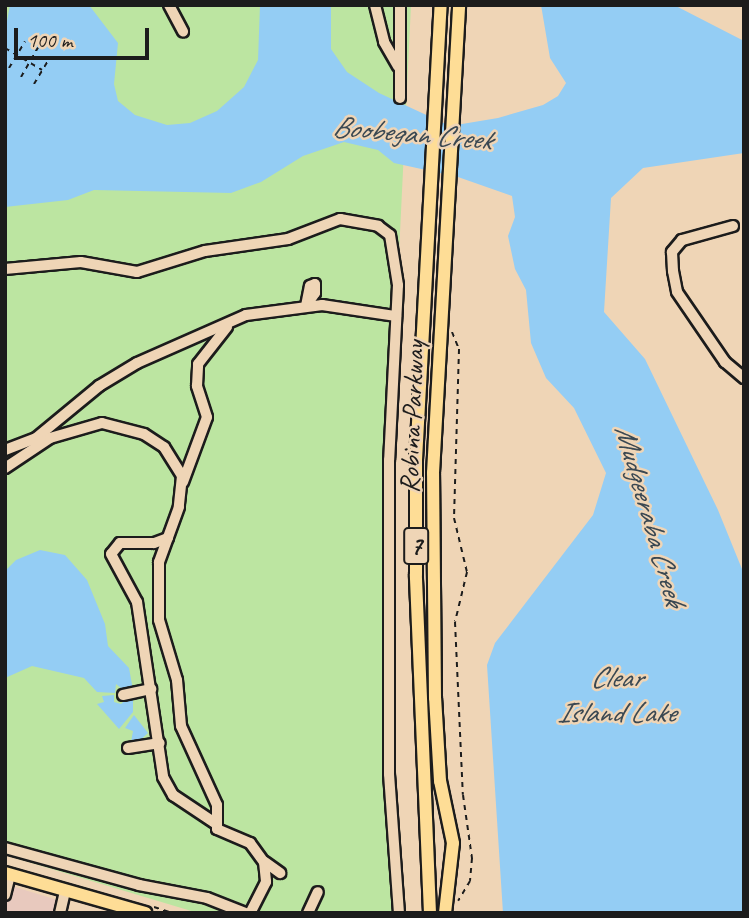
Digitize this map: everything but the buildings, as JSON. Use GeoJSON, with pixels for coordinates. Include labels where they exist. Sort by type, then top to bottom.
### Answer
{"type":"FeatureCollection","features":[{"type":"Feature","properties":{"kind":"main road","name":"Robina Parkway"},"geometry":{"type":"LineString","coordinates":[[430,913],[416,574],[416,460],[441,5]]}},
{"type":"Feature","properties":{"kind":"main road","name":"Robina Parkway"},"geometry":{"type":"LineString","coordinates":[[445,913],[453,843],[439,762],[433,539],[446,185],[459,5]]}},
{"type":"Feature","properties":{"kind":"main road"},"geometry":{"type":"LineString","coordinates":[[8,874],[145,913]]}},
{"type":"Feature","properties":{"kind":"street"},"geometry":{"type":"LineString","coordinates":[[169,5],[183,31]]}},
{"type":"Feature","properties":{"kind":"street"},"geometry":{"type":"LineString","coordinates":[[375,5],[384,42],[399,67]]}},
{"type":"Feature","properties":{"kind":"street"},"geometry":{"type":"LineString","coordinates":[[400,5],[400,98]]}},
{"type":"Feature","properties":{"kind":"street"},"geometry":{"type":"LineString","coordinates":[[5,269],[81,262],[136,272],[205,251],[288,239],[348,219],[378,226],[390,235],[398,285],[388,636],[390,814],[400,913]]}},
{"type":"Feature","properties":{"kind":"street"},"geometry":{"type":"LineString","coordinates":[[733,226],[682,240],[672,252],[673,271],[677,292],[725,362],[744,378]]}},
{"type":"Feature","properties":{"kind":"street"},"geometry":{"type":"LineString","coordinates":[[161,554],[182,490],[183,469],[207,417],[195,374],[198,364],[218,335],[246,315],[306,306],[365,308],[396,316]]}},
{"type":"Feature","properties":{"kind":"street"},"geometry":{"type":"LineString","coordinates":[[5,450],[36,438],[99,386],[137,363],[186,339],[218,335]]}},
{"type":"Feature","properties":{"kind":"street"},"geometry":{"type":"LineString","coordinates":[[5,468],[50,438],[102,423],[144,434],[164,447],[183,469]]}},
{"type":"Feature","properties":{"kind":"street"},"geometry":{"type":"LineString","coordinates":[[168,537],[158,543],[120,543],[111,554],[138,602],[163,777],[173,795],[213,816]]}},
{"type":"Feature","properties":{"kind":"street"},"geometry":{"type":"LineString","coordinates":[[158,543],[162,546],[156,598],[177,680],[181,726],[213,816],[222,835],[250,843],[264,862],[280,873]]}},
{"type":"Feature","properties":{"kind":"street"},"geometry":{"type":"LineString","coordinates":[[123,695],[151,689]]}},
{"type":"Feature","properties":{"kind":"street"},"geometry":{"type":"LineString","coordinates":[[128,748],[160,743]]}},
{"type":"Feature","properties":{"kind":"street"},"geometry":{"type":"LineString","coordinates":[[5,848],[139,885],[217,901],[246,911],[267,882],[264,862]]}},
{"type":"Feature","properties":{"kind":"street"},"geometry":{"type":"LineString","coordinates":[[5,895],[8,874]]}},
{"type":"Feature","properties":{"kind":"street"},"geometry":{"type":"LineString","coordinates":[[60,913],[65,891]]}},
{"type":"Feature","properties":{"kind":"street"},"geometry":{"type":"LineString","coordinates":[[307,913],[318,892]]}},
{"type":"Feature","properties":{"kind":"path"},"geometry":{"type":"LineString","coordinates":[[9,68],[25,41]]}},
{"type":"Feature","properties":{"kind":"path"},"geometry":{"type":"LineString","coordinates":[[5,48],[42,70]]}},
{"type":"Feature","properties":{"kind":"path"},"geometry":{"type":"LineString","coordinates":[[21,77],[38,48]]}},
{"type":"Feature","properties":{"kind":"path"},"geometry":{"type":"LineString","coordinates":[[34,84],[50,57]]}},
{"type":"Feature","properties":{"kind":"path"},"geometry":{"type":"LineString","coordinates":[[449,322],[459,349],[454,518],[467,572],[455,622],[462,784],[472,858],[470,881],[457,903]]}},
{"type":"Feature","properties":{"kind":"shaded area"},"geometry":{"type":"Polygon","coordinates":[[[5,884],[64,902],[61,913],[5,913],[5,884]]]}},
{"type":"Feature","properties":{"kind":"green space"},"geometry":{"type":"Polygon","coordinates":[[[5,5],[411,5],[382,606],[403,913],[198,913],[5,855],[5,5]]]}},
{"type":"Feature","properties":{"kind":"water","name":"Clear Island Lake"},"geometry":{"type":"Polygon","coordinates":[[[10,5],[89,5],[118,43],[114,84],[118,101],[135,115],[167,125],[190,123],[217,111],[244,87],[258,60],[260,5],[331,5],[331,49],[347,72],[379,93],[450,126],[498,118],[543,105],[558,96],[566,83],[550,58],[541,5],[674,5],[744,41],[744,153],[643,168],[611,198],[604,312],[645,359],[718,510],[744,574],[744,913],[503,913],[487,665],[495,643],[593,515],[606,473],[574,408],[546,378],[531,343],[526,290],[515,269],[508,236],[515,217],[512,196],[458,177],[394,163],[378,150],[344,142],[303,156],[261,182],[231,193],[94,190],[68,200],[5,207],[5,32],[10,5]]]}},
{"type":"Feature","properties":{"kind":"water"},"geometry":{"type":"Polygon","coordinates":[[[40,550],[65,555],[87,580],[105,624],[108,646],[129,668],[133,690],[127,693],[116,684],[115,693],[97,692],[84,678],[32,666],[5,678],[5,571],[16,560],[40,550]]]}},
{"type":"Feature","properties":{"kind":"water"},"geometry":{"type":"Polygon","coordinates":[[[133,693],[133,712],[119,729],[97,704],[104,702],[102,696],[114,695],[114,702],[121,704],[133,693]]]}},
{"type":"Feature","properties":{"kind":"water"},"geometry":{"type":"Polygon","coordinates":[[[134,715],[148,733],[137,743],[131,742],[133,731],[125,728],[134,715]]]}},
{"type":"Feature","properties":{"kind":"water label","name":"Boobegan Creek"},"geometry":{"type":"Point","coordinates":[412,133]}},
{"type":"Feature","properties":{"kind":"water label","name":"Mudgeeraba Creek"},"geometry":{"type":"Point","coordinates":[650,515]}}]}
